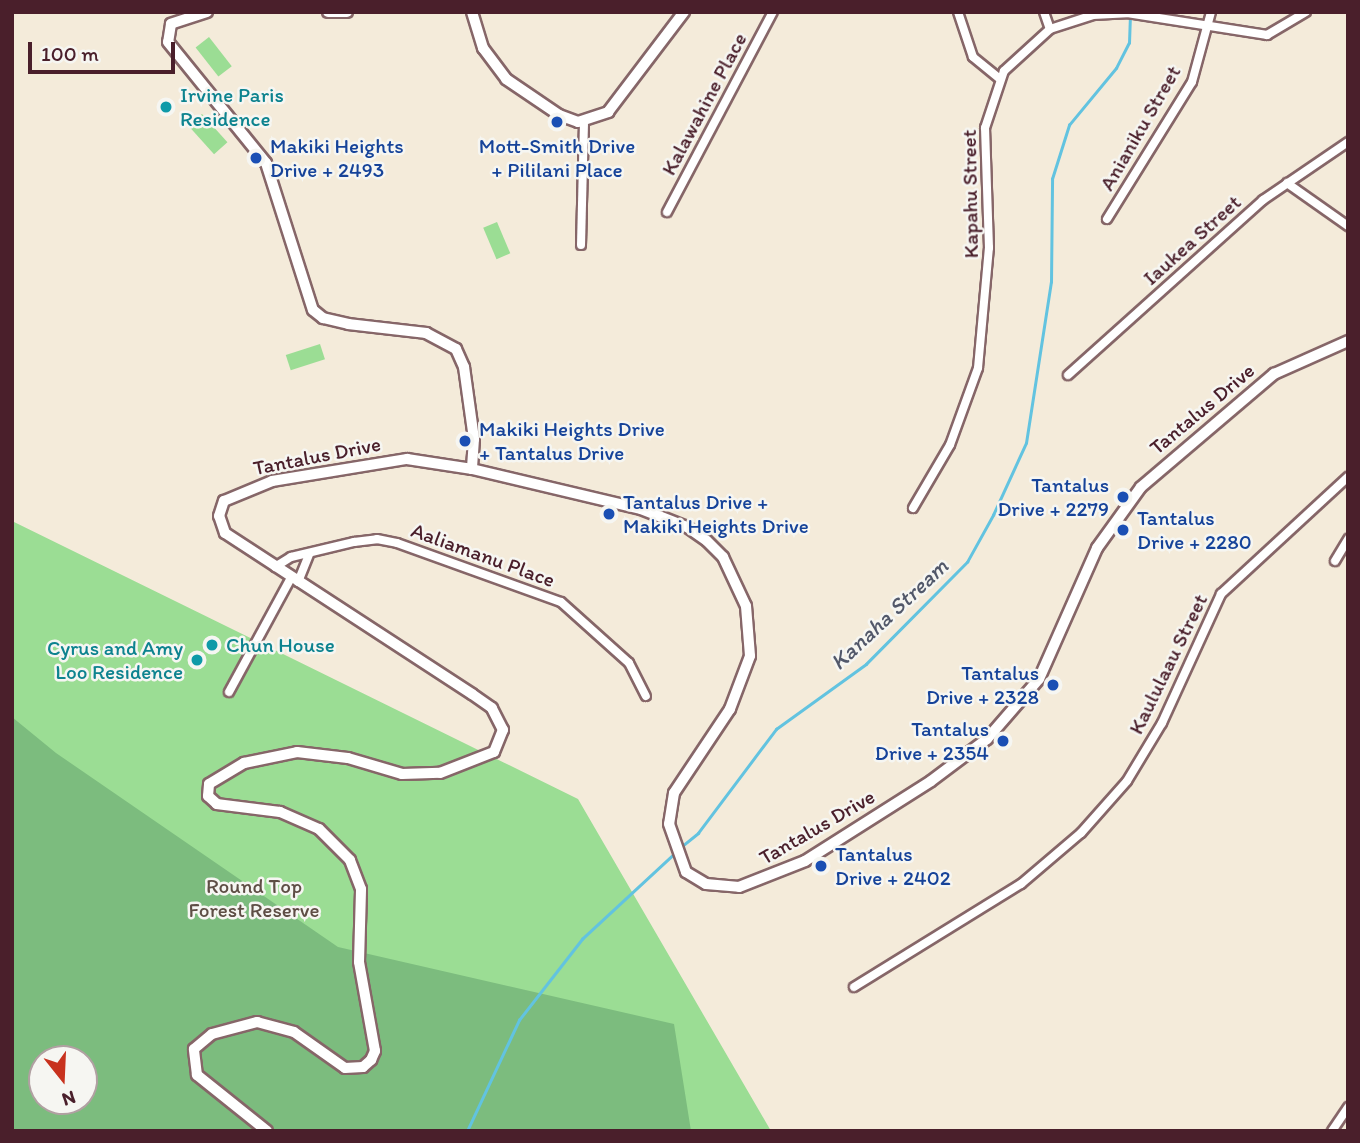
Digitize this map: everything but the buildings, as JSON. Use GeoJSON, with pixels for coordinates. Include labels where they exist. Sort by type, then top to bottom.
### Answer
{"type":"FeatureCollection","features":[{"type":"Feature","properties":{"kind":"street"},"geometry":{"type":"LineString","coordinates":[[207,12],[171,24],[168,42],[266,163],[313,310],[323,318],[348,324],[426,333],[456,349],[464,367],[474,439],[472,468]]}},
{"type":"Feature","properties":{"kind":"street"},"geometry":{"type":"LineString","coordinates":[[328,12],[348,12]]}},
{"type":"Feature","properties":{"kind":"street"},"geometry":{"type":"LineString","coordinates":[[472,12],[484,48],[506,79],[559,116],[584,122],[612,107],[684,12]]}},
{"type":"Feature","properties":{"kind":"street","name":"Kalawahine Place"},"geometry":{"type":"LineString","coordinates":[[667,212],[773,12]]}},
{"type":"Feature","properties":{"kind":"street"},"geometry":{"type":"LineString","coordinates":[[958,12],[972,57],[1000,79]]}},
{"type":"Feature","properties":{"kind":"street"},"geometry":{"type":"LineString","coordinates":[[1044,12],[1050,29]]}},
{"type":"Feature","properties":{"kind":"street","name":"Anianiku Street"},"geometry":{"type":"LineString","coordinates":[[1107,219],[1192,82],[1210,12]]}},
{"type":"Feature","properties":{"kind":"street","name":"Kapahu Street"},"geometry":{"type":"LineString","coordinates":[[913,508],[950,445],[980,359],[989,248],[985,128],[1000,79],[1024,49],[1050,29],[1093,15],[1117,13],[1267,35],[1306,12]]}},
{"type":"Feature","properties":{"kind":"street"},"geometry":{"type":"LineString","coordinates":[[581,246],[584,122]]}},
{"type":"Feature","properties":{"kind":"street","name":"Iaukea Street"},"geometry":{"type":"LineString","coordinates":[[1069,374],[1287,183],[1348,142]]}},
{"type":"Feature","properties":{"kind":"street"},"geometry":{"type":"LineString","coordinates":[[1287,183],[1348,226]]}},
{"type":"Feature","properties":{"kind":"street","name":"Tantalus Drive"},"geometry":{"type":"LineString","coordinates":[[268,1131],[197,1075],[194,1049],[212,1034],[257,1023],[294,1032],[345,1068],[363,1067],[371,1060],[374,1051],[359,962],[361,888],[350,860],[320,829],[281,812],[217,804],[208,796],[209,784],[244,763],[297,752],[348,758],[401,774],[440,773],[482,759],[498,748],[503,736],[492,708],[225,533],[219,516],[224,501],[272,481],[381,460],[407,459],[472,468],[641,509],[687,527],[723,557],[746,606],[750,656],[730,709],[674,793],[669,824],[686,872],[706,884],[738,887],[805,861],[931,781],[987,739],[1039,678],[1097,548],[1141,487],[1274,374],[1348,341]]}},
{"type":"Feature","properties":{"kind":"street","name":"Kaululaau Street"},"geometry":{"type":"LineString","coordinates":[[854,987],[1021,884],[1081,833],[1127,781],[1162,723],[1221,594],[1348,478]]}},
{"type":"Feature","properties":{"kind":"street","name":"Aaliamanu Place"},"geometry":{"type":"LineString","coordinates":[[275,567],[291,556],[309,555],[377,539],[541,594],[561,603],[629,663],[646,696]]}},
{"type":"Feature","properties":{"kind":"street"},"geometry":{"type":"LineString","coordinates":[[1335,561],[1348,540]]}},
{"type":"Feature","properties":{"kind":"street"},"geometry":{"type":"LineString","coordinates":[[229,692],[309,555]]}},
{"type":"Feature","properties":{"kind":"street"},"geometry":{"type":"LineString","coordinates":[[1332,1131],[1348,1107]]}},
{"type":"Feature","properties":{"kind":"green space"},"geometry":{"type":"Polygon","coordinates":[[[209,37],[232,66],[218,77],[196,47],[209,37]]]}},
{"type":"Feature","properties":{"kind":"green space"},"geometry":{"type":"Polygon","coordinates":[[[202,114],[227,142],[214,154],[189,126],[202,114]]]}},
{"type":"Feature","properties":{"kind":"green space"},"geometry":{"type":"Polygon","coordinates":[[[497,222],[510,253],[496,259],[483,228],[497,222]]]}},
{"type":"Feature","properties":{"kind":"green space"},"geometry":{"type":"Polygon","coordinates":[[[320,344],[325,359],[291,370],[286,355],[320,344]]]}},
{"type":"Feature","properties":{"kind":"green space","name":"Round Top Forest Reserve"},"geometry":{"type":"Polygon","coordinates":[[[12,521],[578,799],[771,1131],[12,1131],[12,521]]]}},
{"type":"Feature","properties":{"kind":"green space"},"geometry":{"type":"Polygon","coordinates":[[[12,717],[56,753],[338,947],[674,1024],[691,1131],[12,1131],[12,717]]]}},
{"type":"Feature","properties":{"kind":"waterway","name":"Kanaha Stream"},"geometry":{"type":"LineString","coordinates":[[681,847],[698,833],[776,729],[866,664],[967,562],[993,515],[1026,443],[1051,282],[1052,179],[1069,125],[1116,68],[1129,43],[1130,19]]}},
{"type":"Feature","properties":{"kind":"waterway","name":"Kanaha Stream"},"geometry":{"type":"LineString","coordinates":[[467,1131],[519,1020],[582,939],[676,852]]}},
{"type":"Feature","properties":{"kind":"place","name":"Irvine Paris Residence"},"geometry":{"type":"Point","coordinates":[166,107]}},
{"type":"Feature","properties":{"kind":"place","name":"Mott-Smith Drive + Pililani Place"},"geometry":{"type":"Point","coordinates":[557,122]}},
{"type":"Feature","properties":{"kind":"place","name":"Makiki Heights Drive + 2493"},"geometry":{"type":"Point","coordinates":[256,158]}},
{"type":"Feature","properties":{"kind":"place","name":"Makiki Heights Drive + Tantalus Drive"},"geometry":{"type":"Point","coordinates":[465,441]}},
{"type":"Feature","properties":{"kind":"place","name":"Tantalus Drive + 2279"},"geometry":{"type":"Point","coordinates":[1123,497]}},
{"type":"Feature","properties":{"kind":"place","name":"Tantalus Drive + Makiki Heights Drive"},"geometry":{"type":"Point","coordinates":[609,514]}},
{"type":"Feature","properties":{"kind":"place","name":"Tantalus Drive + 2280"},"geometry":{"type":"Point","coordinates":[1123,530]}},
{"type":"Feature","properties":{"kind":"place","name":"Chun House"},"geometry":{"type":"Point","coordinates":[212,645]}},
{"type":"Feature","properties":{"kind":"place","name":"Cyrus and Amy Loo Residence"},"geometry":{"type":"Point","coordinates":[197,660]}},
{"type":"Feature","properties":{"kind":"place","name":"Tantalus Drive + 2328"},"geometry":{"type":"Point","coordinates":[1053,685]}},
{"type":"Feature","properties":{"kind":"place","name":"Tantalus Drive + 2354"},"geometry":{"type":"Point","coordinates":[1003,741]}},
{"type":"Feature","properties":{"kind":"place","name":"Tantalus Drive + 2402"},"geometry":{"type":"Point","coordinates":[821,866]}}]}
